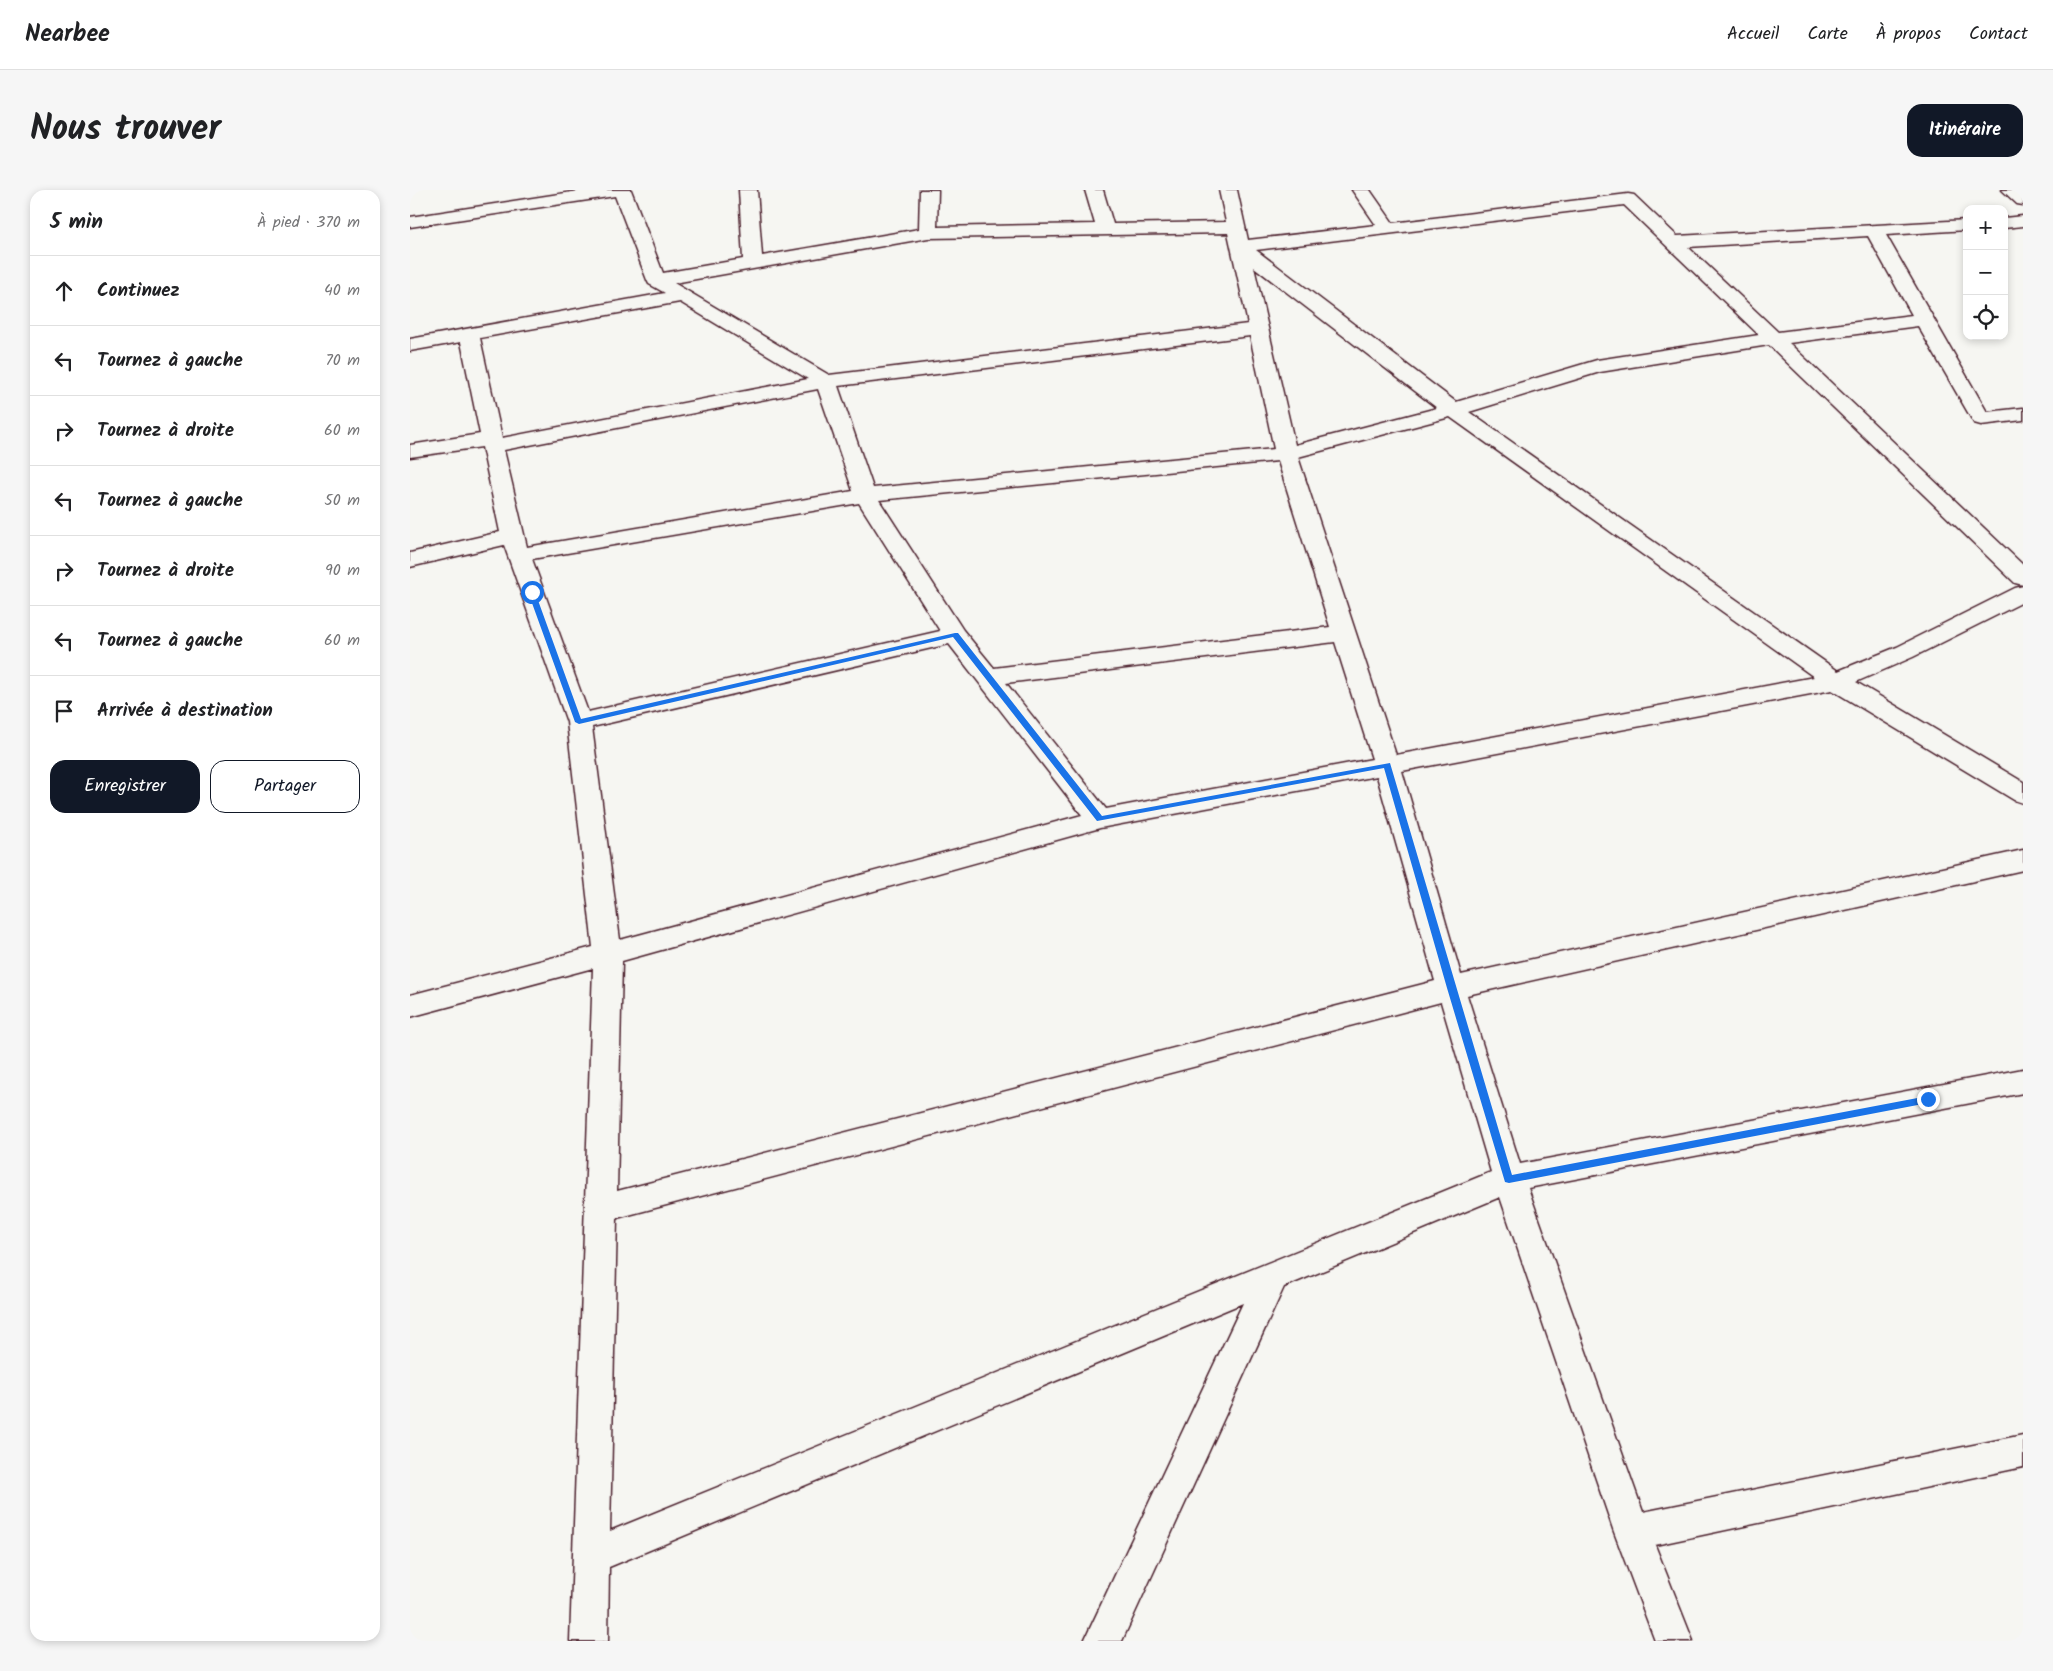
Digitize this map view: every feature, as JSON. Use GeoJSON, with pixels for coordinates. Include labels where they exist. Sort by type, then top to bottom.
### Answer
{"type":"FeatureCollection","features":[{"type":"Feature","properties":{"kind":"street"},"geometry":{"type":"LineString","coordinates":[[410,222],[572,193],[621,190],[656,280],[826,381],[865,495],[955,635],[1100,819]]}},
{"type":"Feature","properties":{"kind":"street"},"geometry":{"type":"LineString","coordinates":[[748,190],[752,263]]}},
{"type":"Feature","properties":{"kind":"street"},"geometry":{"type":"LineString","coordinates":[[928,232],[929,190]]}},
{"type":"Feature","properties":{"kind":"street"},"geometry":{"type":"LineString","coordinates":[[1094,190],[1105,229]]}},
{"type":"Feature","properties":{"kind":"street"},"geometry":{"type":"LineString","coordinates":[[1228,190],[1286,454],[1387,765],[1451,988],[1509,1179],[1632,1532],[1674,1641]]}},
{"type":"Feature","properties":{"kind":"street"},"geometry":{"type":"LineString","coordinates":[[1361,190],[1388,229]]}},
{"type":"Feature","properties":{"kind":"street"},"geometry":{"type":"LineString","coordinates":[[2012,190],[2023,200]]}},
{"type":"Feature","properties":{"kind":"street"},"geometry":{"type":"LineString","coordinates":[[656,280],[928,232],[1105,229],[1238,237],[1388,229],[1549,199],[1628,199],[2023,578]]}},
{"type":"Feature","properties":{"kind":"street"},"geometry":{"type":"LineString","coordinates":[[2008,222],[2023,221]]}},
{"type":"Feature","properties":{"kind":"street"},"geometry":{"type":"LineString","coordinates":[[1673,242],[1963,225]]}},
{"type":"Feature","properties":{"kind":"street"},"geometry":{"type":"LineString","coordinates":[[1874,230],[1982,419],[2023,414]]}},
{"type":"Feature","properties":{"kind":"street"},"geometry":{"type":"LineString","coordinates":[[1238,237],[1453,410],[1836,681],[2023,794]]}},
{"type":"Feature","properties":{"kind":"street"},"geometry":{"type":"LineString","coordinates":[[410,345],[683,296]]}},
{"type":"Feature","properties":{"kind":"street"},"geometry":{"type":"LineString","coordinates":[[410,560],[461,550],[515,545],[865,495],[1286,454],[1453,410],[1597,366],[1773,339],[1925,319]]}},
{"type":"Feature","properties":{"kind":"street"},"geometry":{"type":"LineString","coordinates":[[410,451],[492,442],[826,381],[1258,329]]}},
{"type":"Feature","properties":{"kind":"street"},"geometry":{"type":"LineString","coordinates":[[470,334],[515,545],[579,722],[608,954],[588,1641]]}},
{"type":"Feature","properties":{"kind":"street"},"geometry":{"type":"LineString","coordinates":[[410,1006],[608,954],[1100,819],[1836,681],[1905,652],[2023,593]]}},
{"type":"Feature","properties":{"kind":"street"},"geometry":{"type":"LineString","coordinates":[[988,677],[1344,633]]}},
{"type":"Feature","properties":{"kind":"street"},"geometry":{"type":"LineString","coordinates":[[579,722],[955,635]]}},
{"type":"Feature","properties":{"kind":"street"},"geometry":{"type":"LineString","coordinates":[[601,1209],[1451,988],[2023,860]]}},
{"type":"Feature","properties":{"kind":"street"},"geometry":{"type":"LineString","coordinates":[[591,1557],[1509,1179],[2023,1081]]}},
{"type":"Feature","properties":{"kind":"street"},"geometry":{"type":"LineString","coordinates":[[1103,1641],[1272,1277]]}},
{"type":"Feature","properties":{"kind":"street"},"geometry":{"type":"LineString","coordinates":[[1632,1532],[2023,1451]]}},
{"type":"Feature","properties":{"kind":"route"},"geometry":{"type":"LineString","coordinates":[[532,592],[579,722],[955,635],[1100,819],[1387,765],[1451,988],[1509,1179],[1928,1099]]}}]}
